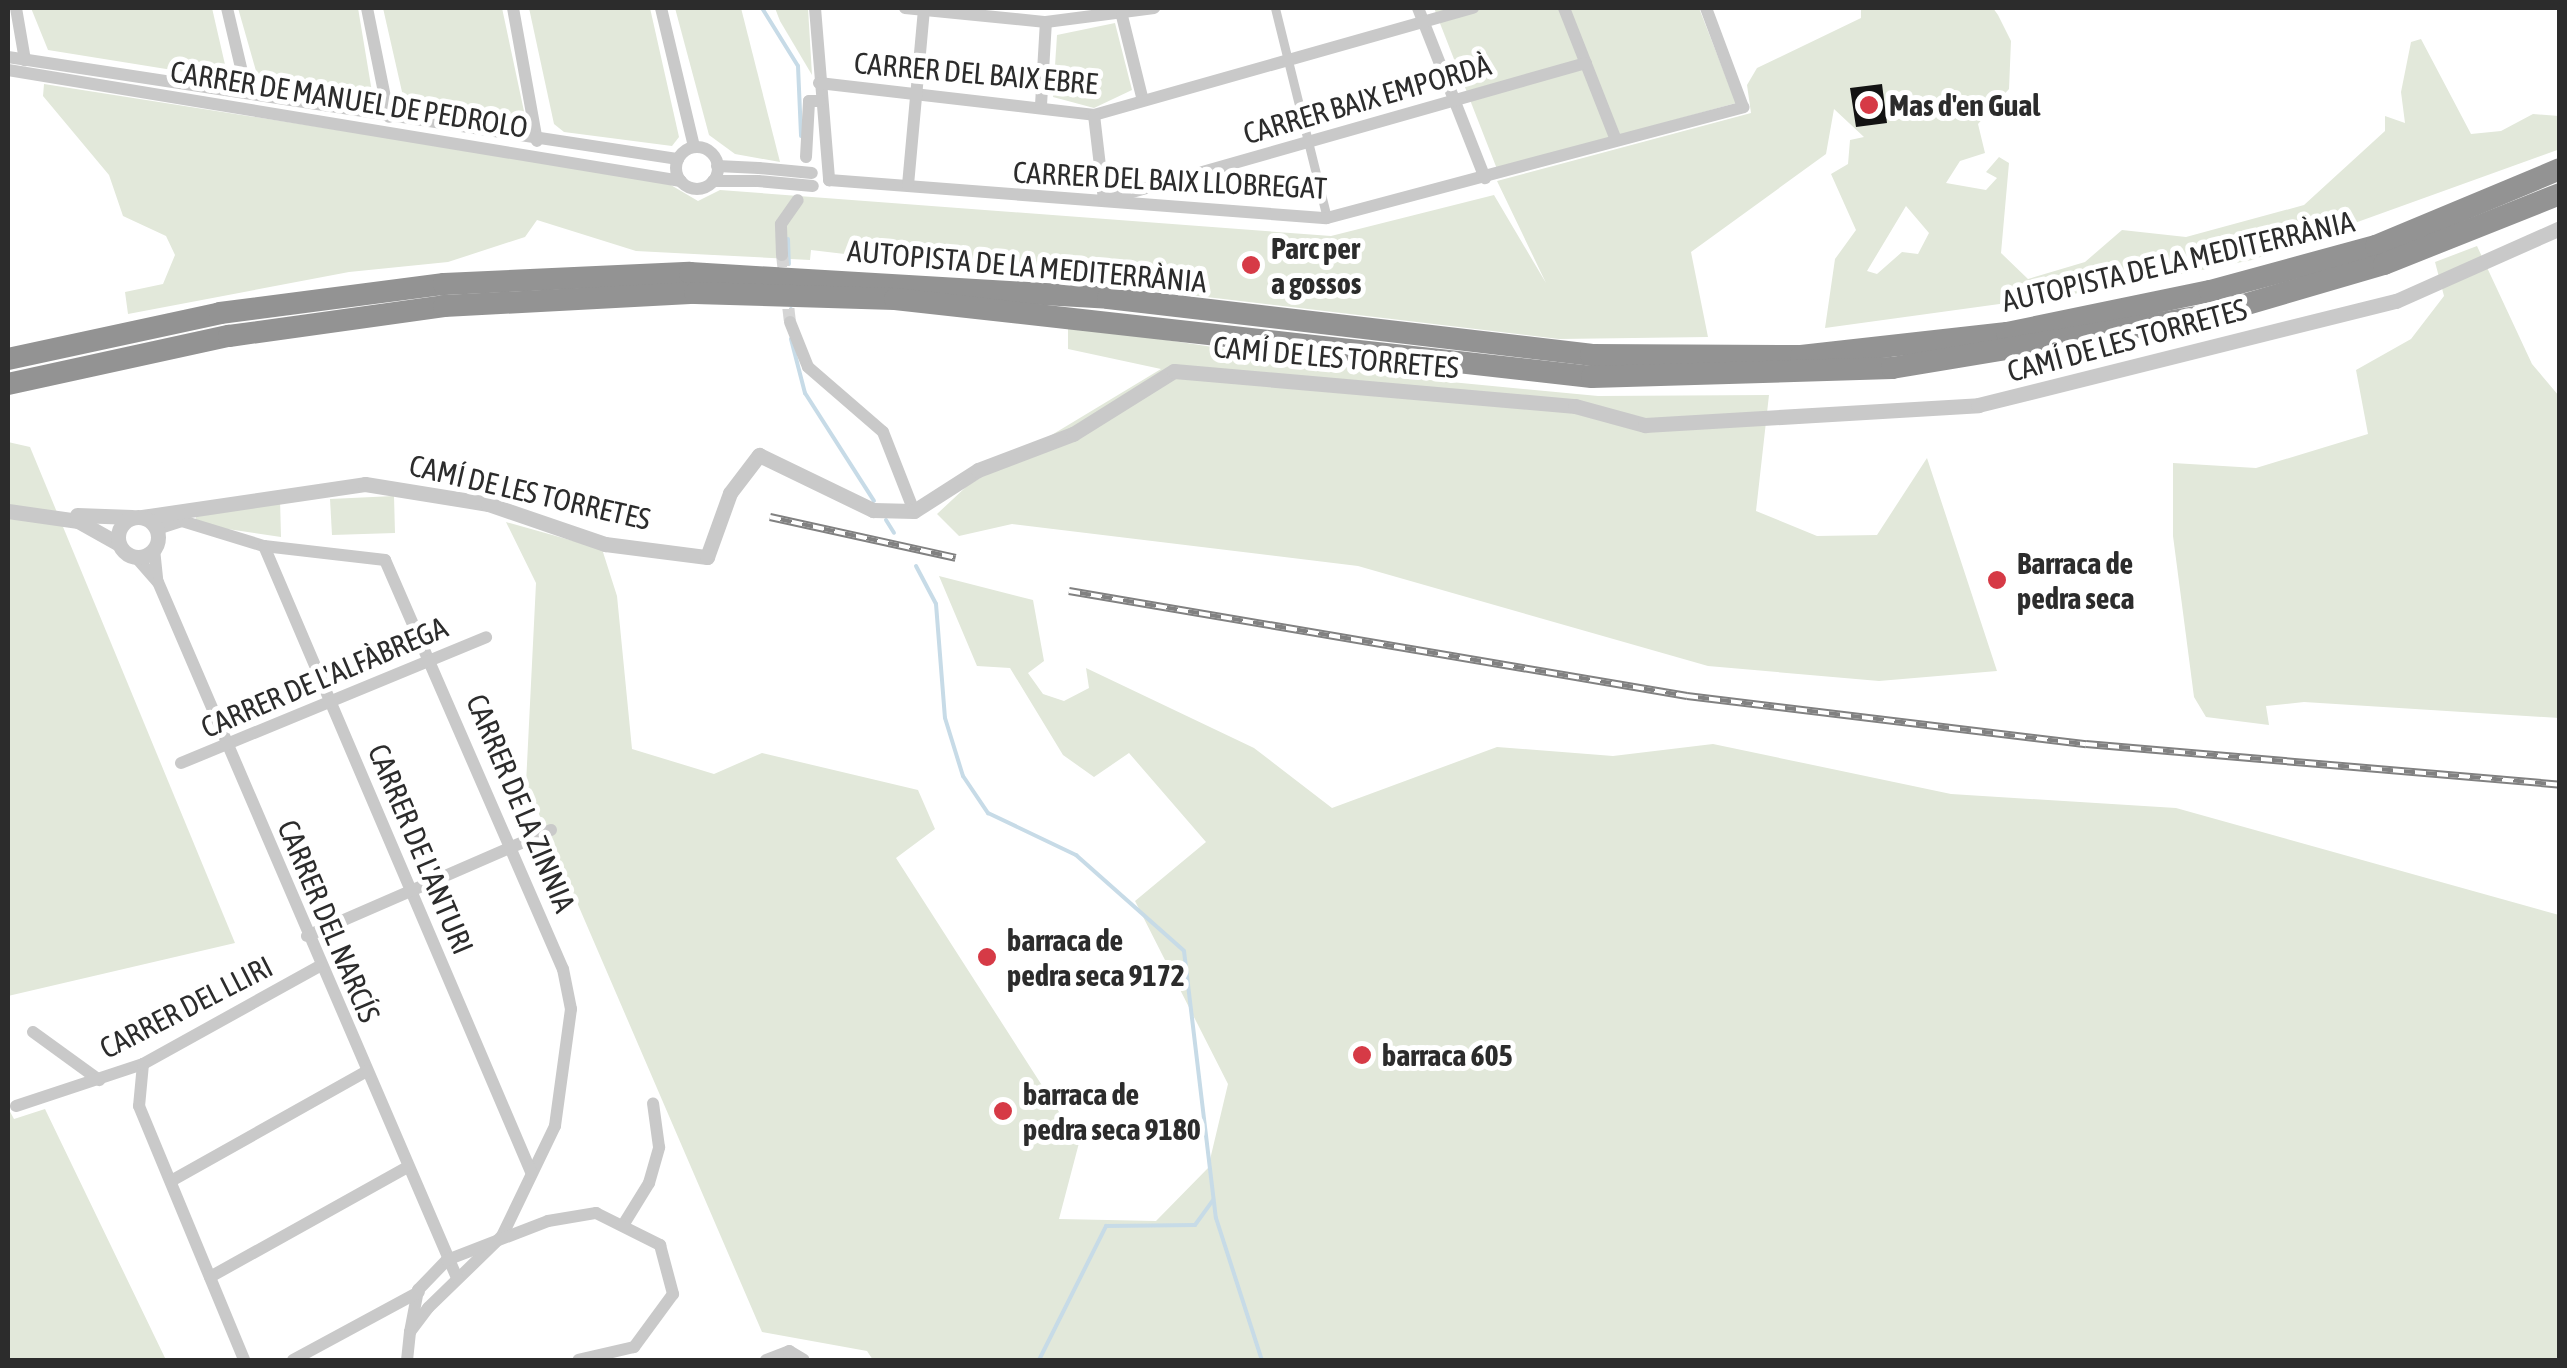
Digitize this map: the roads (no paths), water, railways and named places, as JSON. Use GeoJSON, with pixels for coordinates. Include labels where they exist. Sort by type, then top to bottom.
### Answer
{"type":"FeatureCollection","features":[{"type":"Feature","properties":{"kind":"highway","name":"AUTOPISTA DE LA MEDITERRÀNIA"},"geometry":{"type":"LineString","coordinates":[[8,359],[220,313],[425,287],[690,273],[1108,298],[1591,354],[1801,356],[2007,333],[2210,291],[2376,246],[2560,169]]}},
{"type":"Feature","properties":{"kind":"highway","name":"AUTOPISTA DE LA MEDITERRÀNIA"},"geometry":{"type":"LineString","coordinates":[[8,384],[229,336],[444,306],[696,293],[895,299],[1592,377],[1892,368],[2213,314],[2384,264],[2560,194]]}},
{"type":"Feature","properties":{"kind":"street"},"geometry":{"type":"LineString","coordinates":[[16,8],[25,60]]}},
{"type":"Feature","properties":{"kind":"street"},"geometry":{"type":"LineString","coordinates":[[227,8],[247,93]]}},
{"type":"Feature","properties":{"kind":"street"},"geometry":{"type":"LineString","coordinates":[[367,8],[389,117]]}},
{"type":"Feature","properties":{"kind":"street"},"geometry":{"type":"LineString","coordinates":[[513,8],[537,141]]}},
{"type":"Feature","properties":{"kind":"street"},"geometry":{"type":"LineString","coordinates":[[662,8],[694,147]]}},
{"type":"Feature","properties":{"kind":"street"},"geometry":{"type":"LineString","coordinates":[[758,174],[713,181],[696,188],[681,181],[678,159],[694,147],[707,150],[718,166],[758,174],[813,186],[826,177],[815,8]]}},
{"type":"Feature","properties":{"kind":"street"},"geometry":{"type":"LineString","coordinates":[[905,8],[1046,22],[1082,14],[1122,16],[1154,8]]}},
{"type":"Feature","properties":{"kind":"street"},"geometry":{"type":"LineString","coordinates":[[908,185],[924,8]]}},
{"type":"Feature","properties":{"kind":"street"},"geometry":{"type":"LineString","coordinates":[[1275,8],[1327,218]]}},
{"type":"Feature","properties":{"kind":"street","name":"CARRER DEL BAIX EBRE"},"geometry":{"type":"LineString","coordinates":[[819,83],[1041,105],[1094,116],[1142,97],[1288,58],[1421,14],[1473,8]]}},
{"type":"Feature","properties":{"kind":"street"},"geometry":{"type":"LineString","coordinates":[[1564,8],[1616,140]]}},
{"type":"Feature","properties":{"kind":"street","name":"CARRER DEL BAIX LLOBREGAT"},"geometry":{"type":"LineString","coordinates":[[826,177],[1327,218],[1742,107],[1706,8]]}},
{"type":"Feature","properties":{"kind":"street"},"geometry":{"type":"LineString","coordinates":[[1421,14],[1485,178]]}},
{"type":"Feature","properties":{"kind":"street"},"geometry":{"type":"LineString","coordinates":[[1122,16],[1142,97]]}},
{"type":"Feature","properties":{"kind":"street"},"geometry":{"type":"LineString","coordinates":[[1041,105],[1046,22]]}},
{"type":"Feature","properties":{"kind":"street","name":"CARRER DE MANUEL DE PEDROLO"},"geometry":{"type":"LineString","coordinates":[[8,57],[537,141],[678,159]]}},
{"type":"Feature","properties":{"kind":"street","name":"CARRER BAIX EMPORDÀ"},"geometry":{"type":"LineString","coordinates":[[1104,200],[1586,63]]}},
{"type":"Feature","properties":{"kind":"street","name":"CARRER DE MANUEL DE PEDROLO"},"geometry":{"type":"LineString","coordinates":[[8,70],[681,181]]}},
{"type":"Feature","properties":{"kind":"street"},"geometry":{"type":"LineString","coordinates":[[806,157],[810,101],[820,101]]}},
{"type":"Feature","properties":{"kind":"street"},"geometry":{"type":"LineString","coordinates":[[1094,116],[1104,200]]}},
{"type":"Feature","properties":{"kind":"street"},"geometry":{"type":"LineString","coordinates":[[713,181],[718,166]]}},
{"type":"Feature","properties":{"kind":"street"},"geometry":{"type":"LineString","coordinates":[[782,255],[780,224],[798,200]]}},
{"type":"Feature","properties":{"kind":"street","name":"CAMÍ DE LES TORRETES"},"geometry":{"type":"LineString","coordinates":[[43,516],[137,517],[365,484],[474,500],[604,544],[707,557],[730,493],[763,455],[862,506],[914,511],[990,464],[1073,434],[1174,372],[1576,406],[1645,424],[1978,404],[2396,301],[2560,228]]}},
{"type":"Feature","properties":{"kind":"street"},"geometry":{"type":"LineString","coordinates":[[790,322],[808,367],[883,432],[914,511]]}},
{"type":"Feature","properties":{"kind":"street","name":"CAMÍ DE LES TORRETES"},"geometry":{"type":"LineString","coordinates":[[8,511],[90,525],[119,544]]}},
{"type":"Feature","properties":{"kind":"street"},"geometry":{"type":"LineString","coordinates":[[137,517],[156,529],[154,549],[135,556],[119,544],[121,525],[137,517]]}},
{"type":"Feature","properties":{"kind":"street","name":"CARRER DE LA ZINNIA"},"geometry":{"type":"LineString","coordinates":[[156,529],[182,521],[264,546],[385,560],[432,658],[513,848],[571,1009],[555,1126],[502,1236],[432,1304],[410,1332]]}},
{"type":"Feature","properties":{"kind":"street","name":"CARRER DE L'ANTURI"},"geometry":{"type":"LineString","coordinates":[[264,546],[531,1172]]}},
{"type":"Feature","properties":{"kind":"street","name":"CARRER DEL NARCÍS"},"geometry":{"type":"LineString","coordinates":[[154,549],[158,582],[318,967],[367,1071],[404,1169],[457,1278]]}},
{"type":"Feature","properties":{"kind":"street","name":"CARRER DEL NARCÍS"},"geometry":{"type":"LineString","coordinates":[[135,556],[158,582]]}},
{"type":"Feature","properties":{"kind":"street","name":"CARRER DE L'ALFÀBREGA"},"geometry":{"type":"LineString","coordinates":[[180,763],[486,637]]}},
{"type":"Feature","properties":{"kind":"street"},"geometry":{"type":"LineString","coordinates":[[307,936],[551,830]]}},
{"type":"Feature","properties":{"kind":"street","name":"CARRER DEL LLIRI"},"geometry":{"type":"LineString","coordinates":[[16,1106],[142,1064],[318,967]]}},
{"type":"Feature","properties":{"kind":"street"},"geometry":{"type":"LineString","coordinates":[[34,1032],[98,1080]]}},
{"type":"Feature","properties":{"kind":"street"},"geometry":{"type":"LineString","coordinates":[[142,1064],[139,1106],[244,1360]]}},
{"type":"Feature","properties":{"kind":"street"},"geometry":{"type":"LineString","coordinates":[[170,1182],[367,1071]]}},
{"type":"Feature","properties":{"kind":"street"},"geometry":{"type":"LineString","coordinates":[[624,1222],[649,1184],[659,1147],[653,1103]]}},
{"type":"Feature","properties":{"kind":"street"},"geometry":{"type":"LineString","coordinates":[[522,1151],[544,1148]]}},
{"type":"Feature","properties":{"kind":"street"},"geometry":{"type":"LineString","coordinates":[[210,1277],[404,1169]]}},
{"type":"Feature","properties":{"kind":"street"},"geometry":{"type":"LineString","coordinates":[[293,1360],[418,1290],[447,1260],[502,1236],[596,1212],[624,1222],[660,1245],[673,1294],[634,1347],[578,1360]]}},
{"type":"Feature","properties":{"kind":"street"},"geometry":{"type":"LineString","coordinates":[[418,1290],[432,1304]]}},
{"type":"Feature","properties":{"kind":"street"},"geometry":{"type":"LineString","coordinates":[[407,1360],[418,1290]]}},
{"type":"Feature","properties":{"kind":"street"},"geometry":{"type":"LineString","coordinates":[[766,1360],[789,1351],[804,1360]]}},
{"type":"Feature","properties":{"kind":"waterway"},"geometry":{"type":"LineString","coordinates":[[762,8],[798,66],[801,136]]}},
{"type":"Feature","properties":{"kind":"waterway"},"geometry":{"type":"LineString","coordinates":[[788,239],[789,264]]}},
{"type":"Feature","properties":{"kind":"waterway"},"geometry":{"type":"LineString","coordinates":[[790,320],[791,309]]}},
{"type":"Feature","properties":{"kind":"waterway"},"geometry":{"type":"LineString","coordinates":[[791,339],[805,393],[874,501]]}},
{"type":"Feature","properties":{"kind":"waterway"},"geometry":{"type":"LineString","coordinates":[[886,520],[894,533]]}},
{"type":"Feature","properties":{"kind":"waterway"},"geometry":{"type":"LineString","coordinates":[[916,566],[936,604],[945,718],[963,776],[988,813],[1076,855],[1184,951],[1216,1218],[1262,1360]]}},
{"type":"Feature","properties":{"kind":"waterway"},"geometry":{"type":"LineString","coordinates":[[1039,1360],[1106,1226],[1195,1225],[1213,1200]]}},
{"type":"Feature","properties":{"kind":"tunnel"},"geometry":{"type":"LineString","coordinates":[[782,255],[790,322]]}},
{"type":"Feature","properties":{"kind":"railway"},"geometry":{"type":"LineString","coordinates":[[770,517],[956,558]]}},
{"type":"Feature","properties":{"kind":"railway"},"geometry":{"type":"LineString","coordinates":[[1069,591],[1687,696],[2086,744],[2560,785]]}},
{"type":"Feature","properties":{"kind":"place","name":"Mas d'en Gual"},"geometry":{"type":"Point","coordinates":[1869,105]}},
{"type":"Feature","properties":{"kind":"place","name":"Parc per a gossos"},"geometry":{"type":"Point","coordinates":[1251,265]}},
{"type":"Feature","properties":{"kind":"place","name":"Barraca de pedra seca"},"geometry":{"type":"Point","coordinates":[1997,580]}},
{"type":"Feature","properties":{"kind":"place","name":"barraca de pedra seca 9172"},"geometry":{"type":"Point","coordinates":[987,957]}},
{"type":"Feature","properties":{"kind":"place","name":"barraca 605"},"geometry":{"type":"Point","coordinates":[1362,1055]}},
{"type":"Feature","properties":{"kind":"place","name":"barraca de pedra seca 9180"},"geometry":{"type":"Point","coordinates":[1003,1111]}}]}
